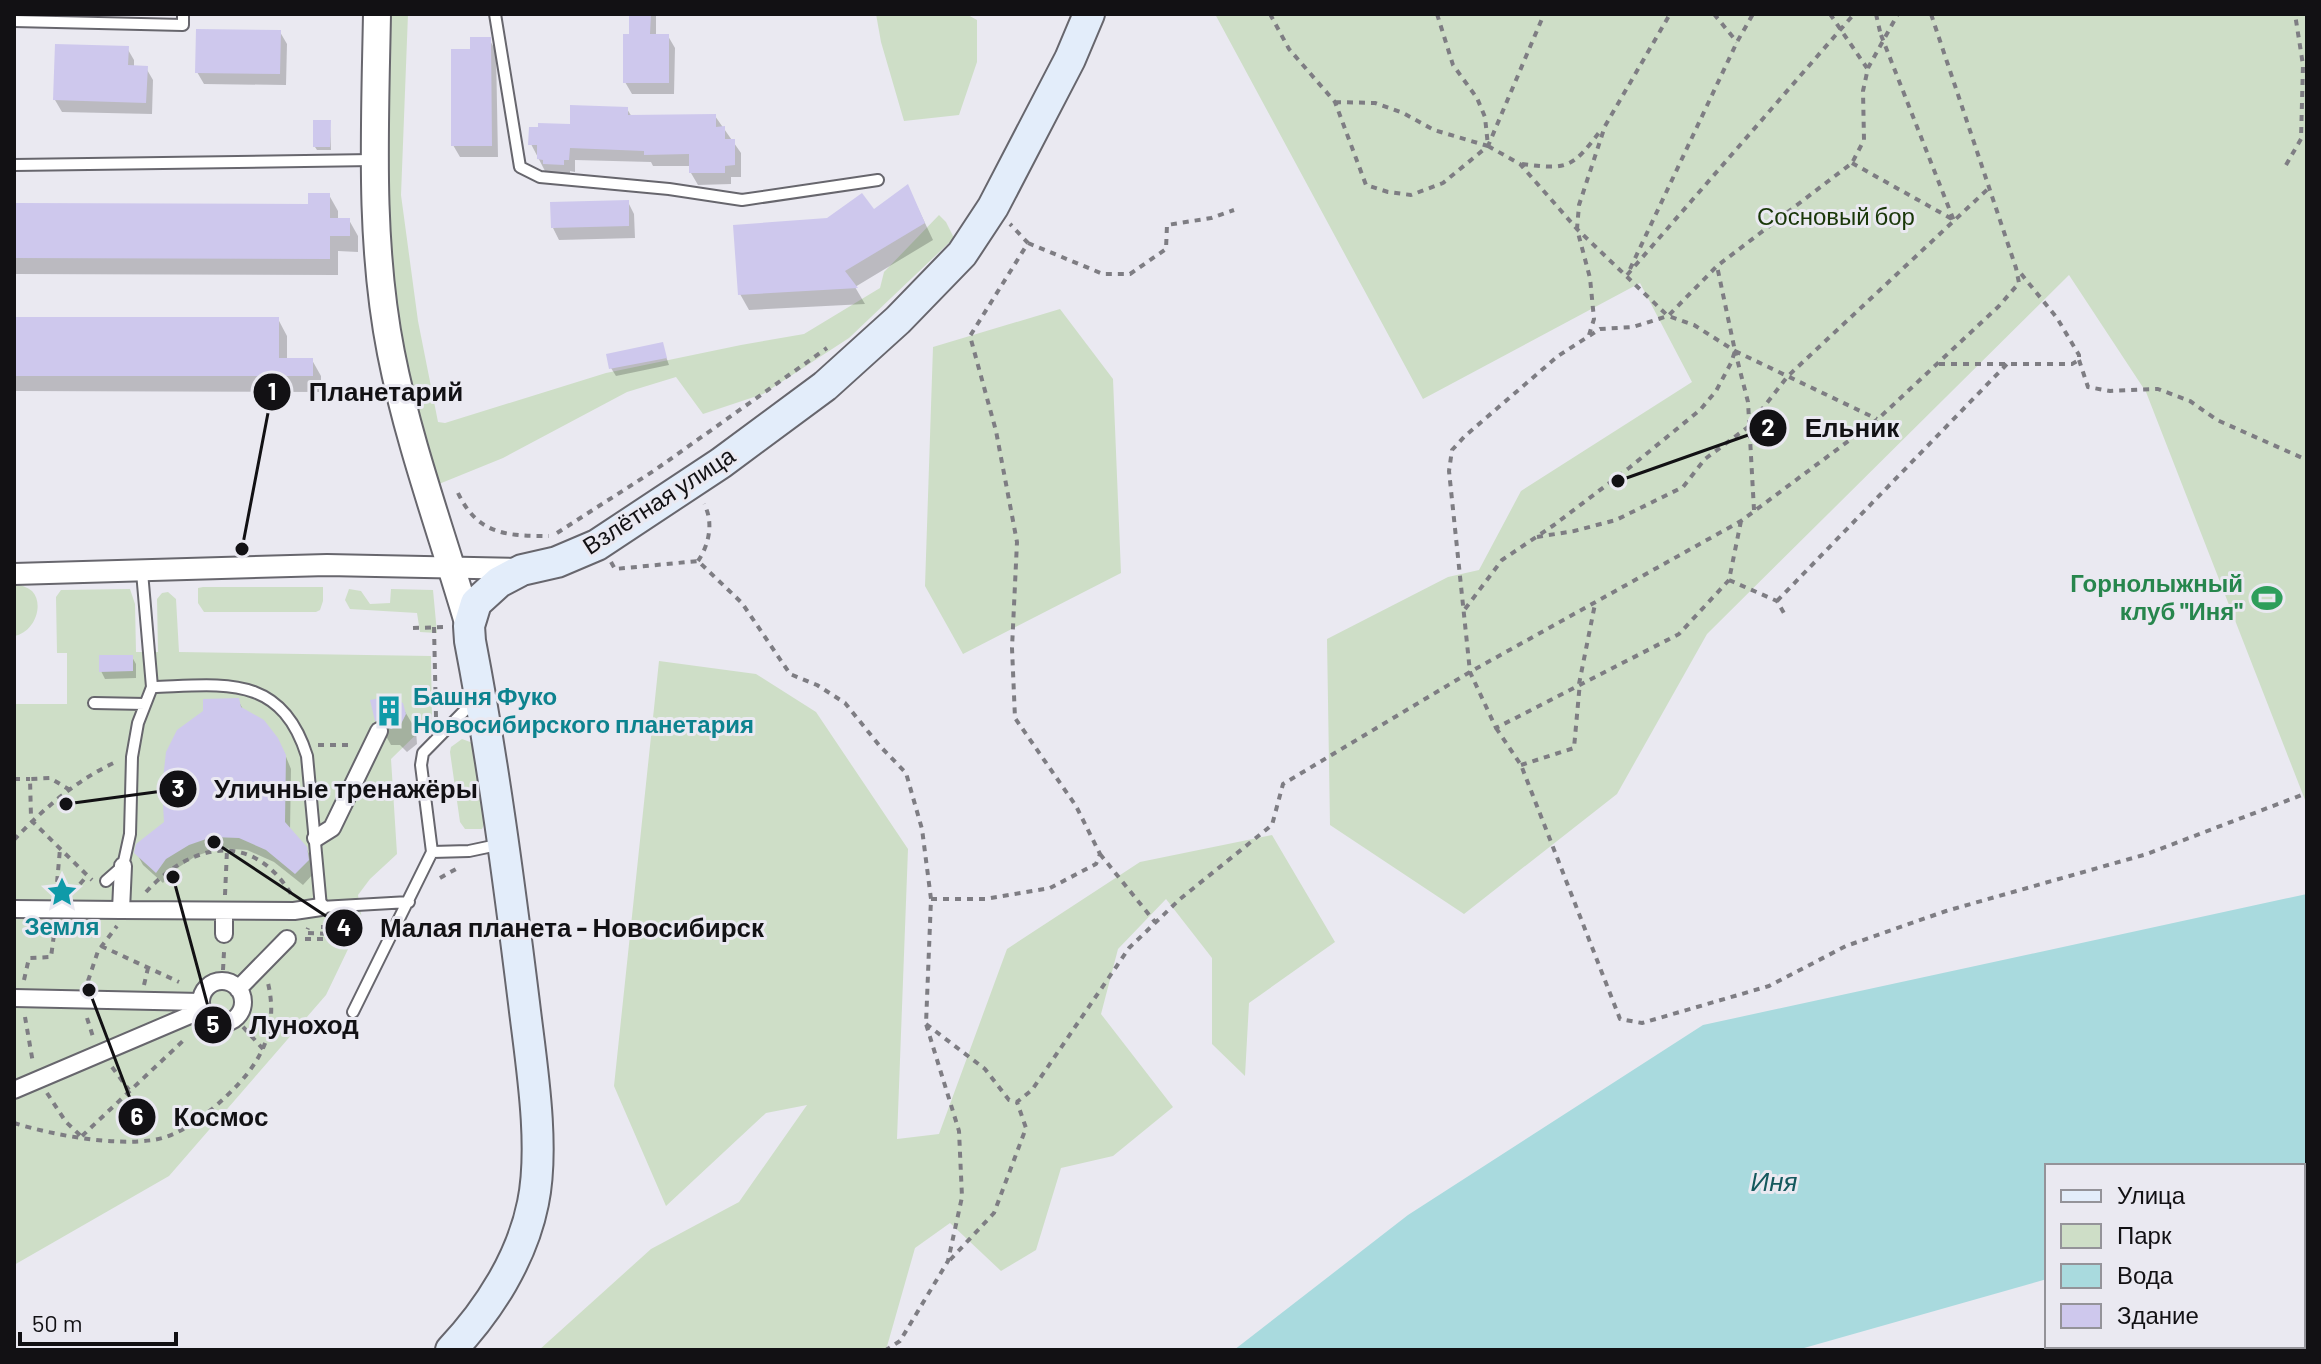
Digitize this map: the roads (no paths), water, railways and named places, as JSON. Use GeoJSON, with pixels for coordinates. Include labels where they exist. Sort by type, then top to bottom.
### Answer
{"type":"FeatureCollection","features":[{"type":"Feature","properties":{"kind":"main road","name":"Взлётная улица"},"geometry":{"type":"LineString","coordinates":[[522,570],[557,562],[597,545],[692,482],[825,386],[898,320],[962,254],[993,207],[1070,59],[1089,14]]}},
{"type":"Feature","properties":{"kind":"main road"},"geometry":{"type":"LineString","coordinates":[[451,1350],[474,1326],[494,1298],[525,1230],[536,1187],[534,1088],[505,843],[480,694],[459,627],[484,594],[522,570]]}},
{"type":"Feature","properties":{"kind":"street"},"geometry":{"type":"LineString","coordinates":[[377,14],[375,160],[380,268],[391,352],[414,444],[452,566],[459,627]]}},
{"type":"Feature","properties":{"kind":"street","name":"Взлётная улица"},"geometry":{"type":"LineString","coordinates":[[14,574],[327,565],[522,570]]}},
{"type":"Feature","properties":{"kind":"street"},"geometry":{"type":"LineString","coordinates":[[316,838],[332,828],[376,738]]}},
{"type":"Feature","properties":{"kind":"street"},"geometry":{"type":"LineString","coordinates":[[123,866],[125,914]]}},
{"type":"Feature","properties":{"kind":"street"},"geometry":{"type":"LineString","coordinates":[[14,909],[125,914],[224,911],[303,916],[321,907]]}},
{"type":"Feature","properties":{"kind":"street"},"geometry":{"type":"LineString","coordinates":[[224,911],[224,934]]}},
{"type":"Feature","properties":{"kind":"street"},"geometry":{"type":"LineString","coordinates":[[238,989],[287,939]]}},
{"type":"Feature","properties":{"kind":"street"},"geometry":{"type":"LineString","coordinates":[[14,1090],[203,1005],[211,984],[223,976],[238,989],[243,1001],[240,1013],[223,1023],[210,1020],[203,1005]]}},
{"type":"Feature","properties":{"kind":"street"},"geometry":{"type":"LineString","coordinates":[[19,998],[203,1005]]}},
{"type":"Feature","properties":{"kind":"lane"},"geometry":{"type":"LineString","coordinates":[[14,21],[183,25],[183,14]]}},
{"type":"Feature","properties":{"kind":"lane"},"geometry":{"type":"LineString","coordinates":[[495,14],[520,167],[540,177],[669,189],[742,200],[878,180]]}},
{"type":"Feature","properties":{"kind":"lane"},"geometry":{"type":"LineString","coordinates":[[14,165],[375,160]]}},
{"type":"Feature","properties":{"kind":"lane"},"geometry":{"type":"LineString","coordinates":[[106,881],[123,866],[130,834],[132,757],[138,723],[152,687],[142,572]]}},
{"type":"Feature","properties":{"kind":"lane"},"geometry":{"type":"LineString","coordinates":[[152,687],[231,685],[259,693],[286,714],[303,745],[316,838],[321,907],[409,902]]}},
{"type":"Feature","properties":{"kind":"lane"},"geometry":{"type":"LineString","coordinates":[[353,1012],[432,852],[421,765],[423,753],[480,694]]}},
{"type":"Feature","properties":{"kind":"lane"},"geometry":{"type":"LineString","coordinates":[[94,703],[145,704]]}},
{"type":"Feature","properties":{"kind":"lane"},"geometry":{"type":"LineString","coordinates":[[432,852],[469,851],[505,843]]}},
{"type":"Feature","properties":{"kind":"water","name":"Иня"},"geometry":{"type":"Polygon","coordinates":[[[2307,894],[2307,1205],[2305,1164],[2045,1164],[2045,1280],[1797,1350],[1234,1350],[1408,1215],[1703,1025],[2307,894]]]}},
{"type":"Feature","properties":{"kind":"place","name":"Ельник"},"geometry":{"type":"Point","coordinates":[1618,481]}},
{"type":"Feature","properties":{"kind":"place","name":"Планетарий"},"geometry":{"type":"Point","coordinates":[242,549]}},
{"type":"Feature","properties":{"kind":"place","name":"Горнолыжный клуб \"Иня\""},"geometry":{"type":"Point","coordinates":[2267,598]}},
{"type":"Feature","properties":{"kind":"place","name":"Башня Фуко Новосибирского планетария"},"geometry":{"type":"Point","coordinates":[389,711]}},
{"type":"Feature","properties":{"kind":"place","name":"Уличные тренажёры"},"geometry":{"type":"Point","coordinates":[66,804]}},
{"type":"Feature","properties":{"kind":"place","name":"Малая планета - Новосибирск"},"geometry":{"type":"Point","coordinates":[214,842]}},
{"type":"Feature","properties":{"kind":"place","name":"Луноход"},"geometry":{"type":"Point","coordinates":[173,877]}},
{"type":"Feature","properties":{"kind":"place","name":"Земля"},"geometry":{"type":"Point","coordinates":[62,892]}},
{"type":"Feature","properties":{"kind":"place","name":"Космос"},"geometry":{"type":"Point","coordinates":[89,990]}},
{"type":"Feature","properties":{"kind":"park label","name":"Сосновый бор"},"geometry":{"type":"Point","coordinates":[1836,217]}}]}
